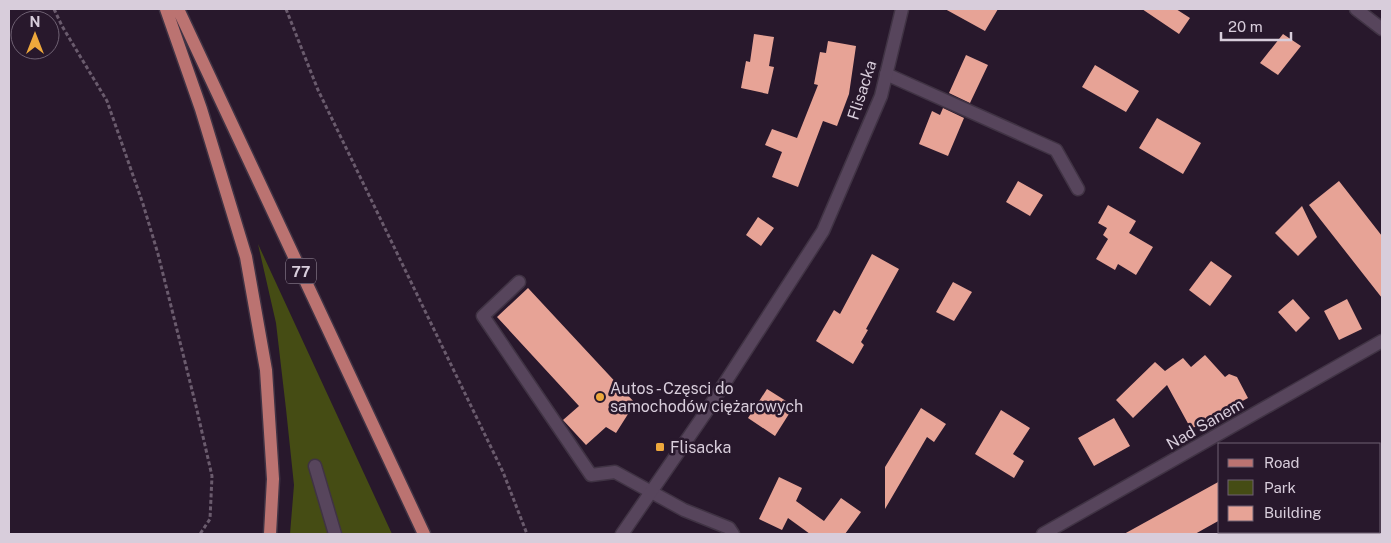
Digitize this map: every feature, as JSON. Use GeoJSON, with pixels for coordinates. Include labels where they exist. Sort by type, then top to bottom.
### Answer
{"type":"FeatureCollection","features":[{"type":"Feature","properties":{"kind":"main road"},"geometry":{"type":"LineString","coordinates":[[166,9],[201,109],[246,257],[266,370],[273,479],[270,534]]}},
{"type":"Feature","properties":{"kind":"main road","name":"77"},"geometry":{"type":"LineString","coordinates":[[178,9],[424,534]]}},
{"type":"Feature","properties":{"kind":"street","name":"Flisacka"},"geometry":{"type":"LineString","coordinates":[[622,534],[706,412],[823,231],[881,96],[902,9]]}},
{"type":"Feature","properties":{"kind":"street"},"geometry":{"type":"LineString","coordinates":[[1356,9],[1382,29]]}},
{"type":"Feature","properties":{"kind":"street"},"geometry":{"type":"LineString","coordinates":[[886,74],[1056,150],[1078,189]]}},
{"type":"Feature","properties":{"kind":"street"},"geometry":{"type":"LineString","coordinates":[[519,282],[483,316],[591,475],[615,472],[684,510],[729,528],[733,534]]}},
{"type":"Feature","properties":{"kind":"street","name":"Nad Sanem"},"geometry":{"type":"LineString","coordinates":[[1043,534],[1382,341]]}},
{"type":"Feature","properties":{"kind":"street"},"geometry":{"type":"LineString","coordinates":[[315,466],[335,534]]}},
{"type":"Feature","properties":{"kind":"path"},"geometry":{"type":"LineString","coordinates":[[54,9],[62,26],[107,101],[143,204],[158,254],[212,476],[210,519],[200,534]]}},
{"type":"Feature","properties":{"kind":"path"},"geometry":{"type":"LineString","coordinates":[[286,9],[318,90],[502,472],[527,534]]}},
{"type":"Feature","properties":{"kind":"green space"},"geometry":{"type":"Polygon","coordinates":[[[258,244],[392,534],[290,534],[294,485],[286,409],[276,323],[258,244]]]}},
{"type":"Feature","properties":{"kind":"building"},"geometry":{"type":"Polygon","coordinates":[[[945,9],[998,9],[985,31],[945,9]]]}},
{"type":"Feature","properties":{"kind":"building"},"geometry":{"type":"Polygon","coordinates":[[[1142,9],[1176,9],[1190,18],[1179,34],[1142,9]]]}},
{"type":"Feature","properties":{"kind":"building"},"geometry":{"type":"Polygon","coordinates":[[[754,34],[774,37],[769,66],[774,67],[768,94],[741,88],[746,61],[750,62],[754,34]]]}},
{"type":"Feature","properties":{"kind":"building"},"geometry":{"type":"Polygon","coordinates":[[[1283,34],[1301,46],[1278,75],[1260,63],[1283,34]]]}},
{"type":"Feature","properties":{"kind":"building"},"geometry":{"type":"Polygon","coordinates":[[[828,41],[856,46],[849,94],[837,126],[823,121],[798,187],[772,177],[782,152],[765,145],[772,129],[797,138],[818,85],[814,84],[820,52],[826,53],[828,41]]]}},
{"type":"Feature","properties":{"kind":"building"},"geometry":{"type":"Polygon","coordinates":[[[966,55],[988,65],[970,103],[949,93],[966,55]]]}},
{"type":"Feature","properties":{"kind":"building"},"geometry":{"type":"Polygon","coordinates":[[[1095,65],[1139,91],[1126,112],[1082,87],[1095,65]]]}},
{"type":"Feature","properties":{"kind":"building"},"geometry":{"type":"Polygon","coordinates":[[[943,108],[964,118],[948,156],[919,144],[932,111],[940,115],[943,108]]]}},
{"type":"Feature","properties":{"kind":"building"},"geometry":{"type":"Polygon","coordinates":[[[1157,118],[1201,143],[1183,174],[1139,148],[1157,118]]]}},
{"type":"Feature","properties":{"kind":"building"},"geometry":{"type":"Polygon","coordinates":[[[1018,181],[1043,195],[1030,216],[1006,202],[1018,181]]]}},
{"type":"Feature","properties":{"kind":"building"},"geometry":{"type":"Polygon","coordinates":[[[1339,181],[1382,236],[1382,298],[1309,205],[1339,181]]]}},
{"type":"Feature","properties":{"kind":"building"},"geometry":{"type":"Polygon","coordinates":[[[1108,205],[1136,221],[1129,233],[1153,247],[1136,275],[1118,264],[1115,270],[1096,259],[1108,239],[1103,235],[1107,228],[1098,223],[1108,205]]]}},
{"type":"Feature","properties":{"kind":"building"},"geometry":{"type":"Polygon","coordinates":[[[1302,206],[1317,237],[1298,256],[1275,233],[1302,206]]]}},
{"type":"Feature","properties":{"kind":"building"},"geometry":{"type":"Polygon","coordinates":[[[758,217],[774,228],[761,246],[746,235],[758,217]]]}},
{"type":"Feature","properties":{"kind":"building"},"geometry":{"type":"Polygon","coordinates":[[[872,254],[899,269],[866,329],[868,330],[861,342],[864,345],[853,364],[816,341],[834,310],[840,314],[872,254]]]}},
{"type":"Feature","properties":{"kind":"building"},"geometry":{"type":"Polygon","coordinates":[[[1211,261],[1232,276],[1210,306],[1189,290],[1211,261]]]}},
{"type":"Feature","properties":{"kind":"building"},"geometry":{"type":"Polygon","coordinates":[[[953,282],[972,292],[954,321],[936,312],[953,282]]]}},
{"type":"Feature","properties":{"kind":"building"},"geometry":{"type":"Polygon","coordinates":[[[528,288],[635,403],[616,433],[606,427],[586,445],[563,420],[579,406],[497,317],[528,288]]]}},
{"type":"Feature","properties":{"kind":"building"},"geometry":{"type":"Polygon","coordinates":[[[1293,299],[1310,318],[1296,332],[1278,312],[1293,299]]]}},
{"type":"Feature","properties":{"kind":"building"},"geometry":{"type":"Polygon","coordinates":[[[1347,299],[1362,329],[1339,340],[1324,311],[1347,299]]]}},
{"type":"Feature","properties":{"kind":"building"},"geometry":{"type":"Polygon","coordinates":[[[1205,355],[1225,377],[1229,374],[1237,377],[1248,398],[1191,429],[1167,385],[1133,418],[1116,400],[1155,362],[1165,371],[1183,358],[1191,367],[1205,355]]]}},
{"type":"Feature","properties":{"kind":"building"},"geometry":{"type":"Polygon","coordinates":[[[767,389],[794,406],[775,436],[748,418],[767,389]]]}},
{"type":"Feature","properties":{"kind":"building"},"geometry":{"type":"Polygon","coordinates":[[[921,408],[946,424],[934,442],[927,437],[885,509],[885,467],[921,408]]]}},
{"type":"Feature","properties":{"kind":"building"},"geometry":{"type":"Polygon","coordinates":[[[1001,410],[1030,428],[1013,454],[1024,461],[1014,478],[975,454],[1001,410]]]}},
{"type":"Feature","properties":{"kind":"building"},"geometry":{"type":"Polygon","coordinates":[[[1114,418],[1130,446],[1094,466],[1078,438],[1114,418]]]}},
{"type":"Feature","properties":{"kind":"building"},"geometry":{"type":"Polygon","coordinates":[[[779,477],[802,488],[796,501],[824,521],[841,498],[861,512],[845,534],[810,534],[788,518],[782,530],[759,519],[779,477]]]}},
{"type":"Feature","properties":{"kind":"building"},"geometry":{"type":"Polygon","coordinates":[[[1218,482],[1218,521],[1195,534],[1124,534],[1218,482]]]}},
{"type":"Feature","properties":{"kind":"place","name":"Autos - Częsci do samochodów ciężarowych"},"geometry":{"type":"Point","coordinates":[600,397]}},
{"type":"Feature","properties":{"kind":"place","name":"Flisacka"},"geometry":{"type":"Point","coordinates":[660,447]}}]}
